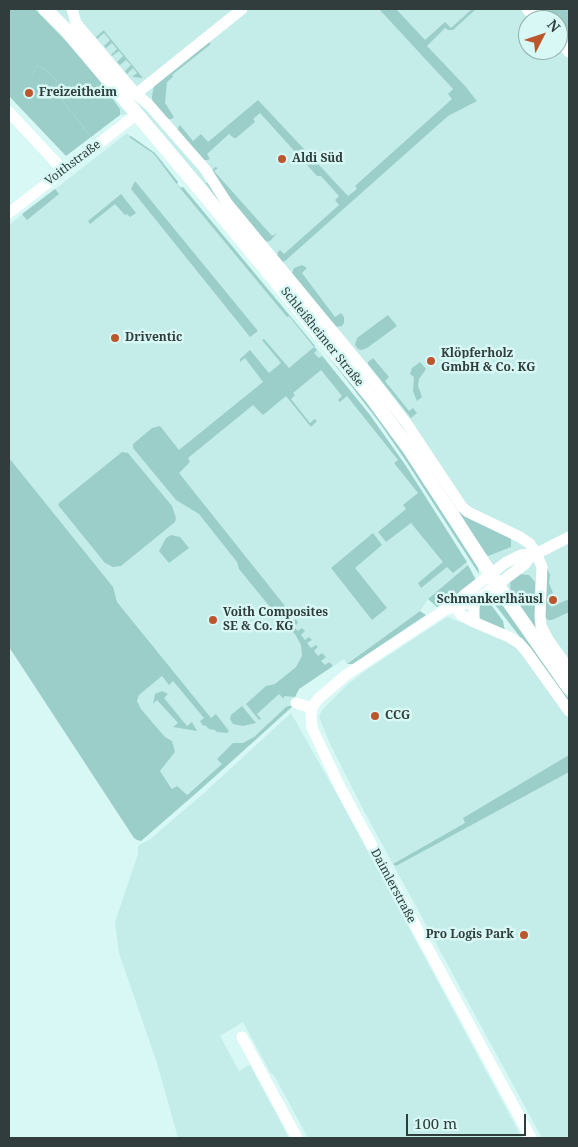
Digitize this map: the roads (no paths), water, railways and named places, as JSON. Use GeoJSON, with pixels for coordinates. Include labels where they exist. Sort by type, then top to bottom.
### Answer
{"type":"FeatureCollection","features":[{"type":"Feature","properties":{"kind":"main road","name":"Schleißheimer Straße"},"geometry":{"type":"LineString","coordinates":[[45,9],[67,31],[137,114],[372,398],[408,447],[569,688]]}},
{"type":"Feature","properties":{"kind":"street","name":"Schleißheimer Straße"},"geometry":{"type":"LineString","coordinates":[[72,9],[76,22],[136,94],[149,105],[205,169],[228,203],[379,388],[407,424],[462,507],[468,512],[520,537],[528,542],[536,553]]}},
{"type":"Feature","properties":{"kind":"street"},"geometry":{"type":"LineString","coordinates":[[136,94],[242,9]]}},
{"type":"Feature","properties":{"kind":"street"},"geometry":{"type":"LineString","coordinates":[[9,112],[63,170]]}},
{"type":"Feature","properties":{"kind":"street","name":"Voithstraße"},"geometry":{"type":"LineString","coordinates":[[9,213],[137,114]]}},
{"type":"Feature","properties":{"kind":"street"},"geometry":{"type":"LineString","coordinates":[[456,606],[464,596],[494,578],[525,564],[530,556],[569,537]]}},
{"type":"Feature","properties":{"kind":"street"},"geometry":{"type":"LineString","coordinates":[[536,553],[542,567],[541,626],[569,669]]}},
{"type":"Feature","properties":{"kind":"street"},"geometry":{"type":"LineString","coordinates":[[296,703],[312,708],[318,699],[346,675],[445,610],[474,601],[485,594],[494,578]]}},
{"type":"Feature","properties":{"kind":"street"},"geometry":{"type":"LineString","coordinates":[[474,601],[475,622]]}},
{"type":"Feature","properties":{"kind":"street"},"geometry":{"type":"LineString","coordinates":[[456,606],[461,615],[519,643],[569,711]]}},
{"type":"Feature","properties":{"kind":"street","name":"Daimlerstraße"},"geometry":{"type":"LineString","coordinates":[[312,708],[312,728],[340,787],[531,1138]]}},
{"type":"Feature","properties":{"kind":"street"},"geometry":{"type":"LineString","coordinates":[[242,1037],[297,1138]]}},
{"type":"Feature","properties":{"kind":"place","name":"Freizeitheim"},"geometry":{"type":"Point","coordinates":[29,93]}},
{"type":"Feature","properties":{"kind":"place","name":"Aldi Süd"},"geometry":{"type":"Point","coordinates":[282,159]}},
{"type":"Feature","properties":{"kind":"place","name":"Driventic"},"geometry":{"type":"Point","coordinates":[115,338]}},
{"type":"Feature","properties":{"kind":"place","name":"Klöpferholz GmbH & Co. KG"},"geometry":{"type":"Point","coordinates":[431,361]}},
{"type":"Feature","properties":{"kind":"place","name":"Schmankerlhäusl"},"geometry":{"type":"Point","coordinates":[553,600]}},
{"type":"Feature","properties":{"kind":"place","name":"Voith Composites SE & Co. KG"},"geometry":{"type":"Point","coordinates":[213,620]}},
{"type":"Feature","properties":{"kind":"place","name":"CCG"},"geometry":{"type":"Point","coordinates":[375,716]}},
{"type":"Feature","properties":{"kind":"place","name":"Pro Logis Park"},"geometry":{"type":"Point","coordinates":[524,935]}}]}
